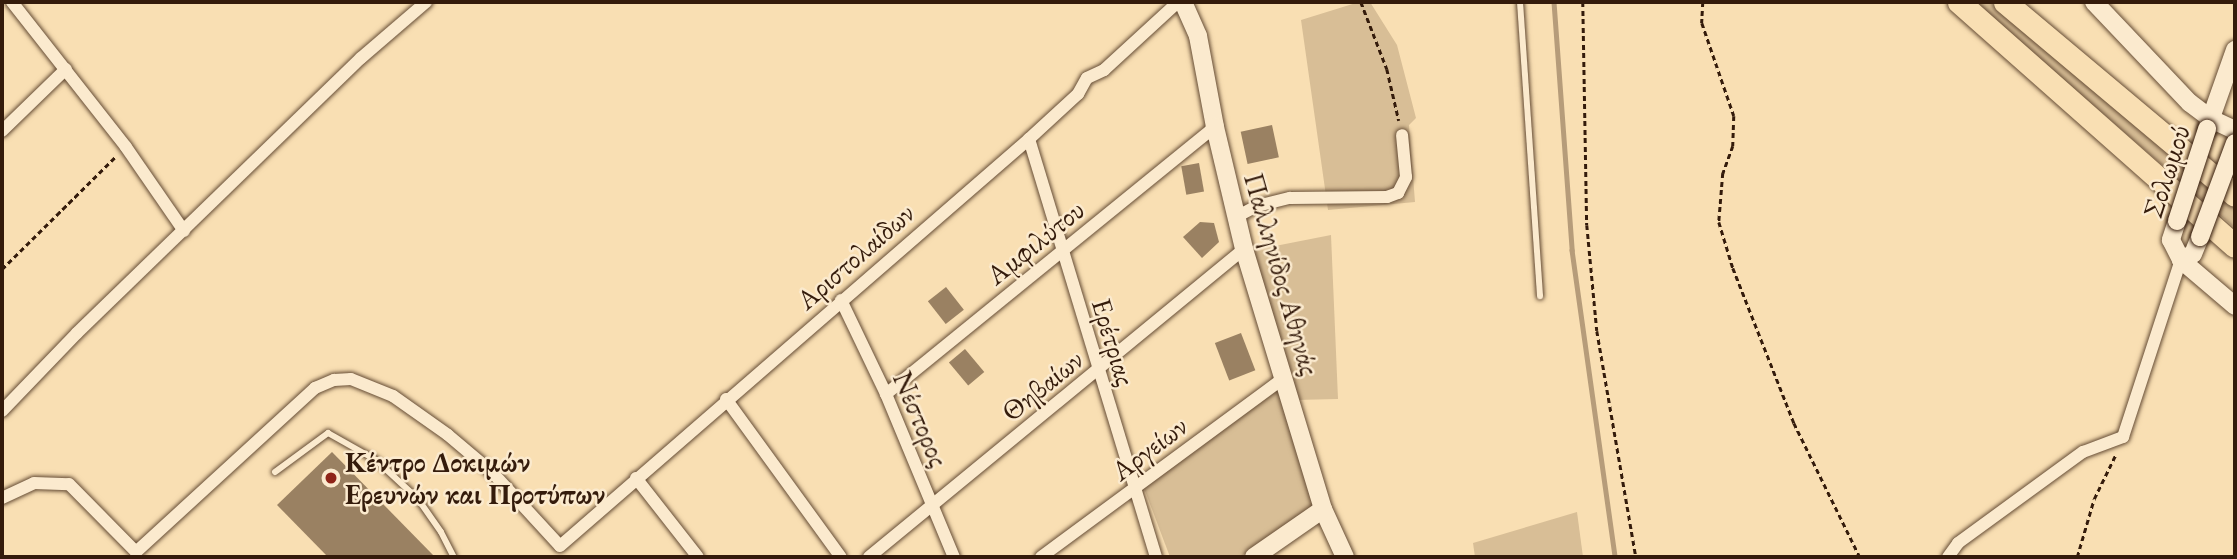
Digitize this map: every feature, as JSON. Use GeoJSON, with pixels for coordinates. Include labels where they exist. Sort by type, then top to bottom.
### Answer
{"type":"FeatureCollection","features":[{"type":"Feature","properties":{"kind":"highway"},"geometry":{"type":"LineString","coordinates":[[1959,2],[2235,246]]}},
{"type":"Feature","properties":{"kind":"highway"},"geometry":{"type":"LineString","coordinates":[[2005,2],[2235,195]]}},
{"type":"Feature","properties":{"kind":"street"},"geometry":{"type":"LineString","coordinates":[[12,2],[126,147],[184,231]]}},
{"type":"Feature","properties":{"kind":"street"},"geometry":{"type":"LineString","coordinates":[[2,411],[77,333],[361,58],[426,2]]}},
{"type":"Feature","properties":{"kind":"street","name":"Αριστολαίδων"},"geometry":{"type":"LineString","coordinates":[[560,551],[636,478],[1029,139],[1078,94],[1087,78],[1104,70],[1180,2]]}},
{"type":"Feature","properties":{"kind":"street","name":"Παλληνίδος Αθηνάς"},"geometry":{"type":"LineString","coordinates":[[1180,2],[1198,36],[1215,127],[1244,249],[1323,509],[1345,557]]}},
{"type":"Feature","properties":{"kind":"street"},"geometry":{"type":"LineString","coordinates":[[2094,2],[2209,124],[2235,131]]}},
{"type":"Feature","properties":{"kind":"street","name":"Σολωμού"},"geometry":{"type":"LineString","coordinates":[[2235,50],[2171,240],[2181,260],[2193,254],[2235,142]]}},
{"type":"Feature","properties":{"kind":"street"},"geometry":{"type":"LineString","coordinates":[[2,131],[65,69]]}},
{"type":"Feature","properties":{"kind":"street","name":"Αμφιλύτου"},"geometry":{"type":"LineString","coordinates":[[886,394],[1215,127]]}},
{"type":"Feature","properties":{"kind":"street"},"geometry":{"type":"LineString","coordinates":[[1236,217],[1257,206],[1290,198],[1387,197],[1398,192],[1406,177],[1402,135]]}},
{"type":"Feature","properties":{"kind":"street","name":"Ερέτριας"},"geometry":{"type":"LineString","coordinates":[[1029,139],[1097,372],[1156,557]]}},
{"type":"Feature","properties":{"kind":"street","name":"Θηβαίων"},"geometry":{"type":"LineString","coordinates":[[869,557],[1244,249]]}},
{"type":"Feature","properties":{"kind":"street"},"geometry":{"type":"LineString","coordinates":[[1948,557],[1958,543],[2083,452],[2109,440],[2123,437],[2181,260],[2235,306]]}},
{"type":"Feature","properties":{"kind":"street","name":"Νέστορος"},"geometry":{"type":"LineString","coordinates":[[841,300],[886,394],[954,557]]}},
{"type":"Feature","properties":{"kind":"street","name":"Αργείων"},"geometry":{"type":"LineString","coordinates":[[1041,557],[1284,377]]}},
{"type":"Feature","properties":{"kind":"street"},"geometry":{"type":"LineString","coordinates":[[2,498],[34,483],[69,484],[138,555],[315,388],[342,379],[364,383],[386,392],[448,435],[492,472],[560,551]]}},
{"type":"Feature","properties":{"kind":"street"},"geometry":{"type":"LineString","coordinates":[[726,400],[841,557]]}},
{"type":"Feature","properties":{"kind":"street"},"geometry":{"type":"LineString","coordinates":[[636,478],[698,557]]}},
{"type":"Feature","properties":{"kind":"street"},"geometry":{"type":"LineString","coordinates":[[1254,557],[1323,509]]}},
{"type":"Feature","properties":{"kind":"lane"},"geometry":{"type":"LineString","coordinates":[[1520,2],[1540,296]]}},
{"type":"Feature","properties":{"kind":"lane"},"geometry":{"type":"LineString","coordinates":[[275,472],[328,433],[376,460],[418,499],[442,532],[454,557]]}},
{"type":"Feature","properties":{"kind":"path"},"geometry":{"type":"LineString","coordinates":[[1361,2],[1387,69],[1402,135]]}},
{"type":"Feature","properties":{"kind":"path"},"geometry":{"type":"LineString","coordinates":[[1583,2],[1587,225],[1597,331],[1636,557]]}},
{"type":"Feature","properties":{"kind":"path"},"geometry":{"type":"LineString","coordinates":[[1703,2],[1702,23],[1734,116],[1734,146],[1723,173],[1719,222],[1733,268],[1794,423],[1860,557]]}},
{"type":"Feature","properties":{"kind":"path"},"geometry":{"type":"LineString","coordinates":[[2,268],[126,147]]}},
{"type":"Feature","properties":{"kind":"path"},"geometry":{"type":"LineString","coordinates":[[2077,557],[2094,499],[2123,437]]}},
{"type":"Feature","properties":{"kind":"shaded area"},"geometry":{"type":"Polygon","coordinates":[[[1359,2],[1370,2],[1397,45],[1416,118],[1409,125],[1415,202],[1328,210],[1301,20],[1359,2]]]}},
{"type":"Feature","properties":{"kind":"shaded area"},"geometry":{"type":"Polygon","coordinates":[[[1974,2],[1990,2],[2235,207],[2235,228],[1974,2]]]}},
{"type":"Feature","properties":{"kind":"shaded area"},"geometry":{"type":"Polygon","coordinates":[[[1331,235],[1338,399],[1295,400],[1249,251],[1331,235]]]}},
{"type":"Feature","properties":{"kind":"shaded area"},"geometry":{"type":"Polygon","coordinates":[[[1281,388],[1313,505],[1240,557],[1170,557],[1144,488],[1281,388]]]}},
{"type":"Feature","properties":{"kind":"shaded area"},"geometry":{"type":"Polygon","coordinates":[[[1577,512],[1583,557],[1475,557],[1473,543],[1577,512]]]}},
{"type":"Feature","properties":{"kind":"building"},"geometry":{"type":"Polygon","coordinates":[[[1272,125],[1279,157],[1248,164],[1241,132],[1272,125]]]}},
{"type":"Feature","properties":{"kind":"building"},"geometry":{"type":"Polygon","coordinates":[[[1199,163],[1204,192],[1186,195],[1181,166],[1199,163]]]}},
{"type":"Feature","properties":{"kind":"building"},"geometry":{"type":"Polygon","coordinates":[[[1200,222],[1214,223],[1219,242],[1202,258],[1183,237],[1200,222]]]}},
{"type":"Feature","properties":{"kind":"building"},"geometry":{"type":"Polygon","coordinates":[[[946,287],[964,310],[946,324],[928,301],[946,287]]]}},
{"type":"Feature","properties":{"kind":"building"},"geometry":{"type":"Polygon","coordinates":[[[1241,333],[1255,370],[1229,380],[1215,343],[1241,333]]]}},
{"type":"Feature","properties":{"kind":"building"},"geometry":{"type":"Polygon","coordinates":[[[965,349],[984,372],[968,385],[949,362],[965,349]]]}},
{"type":"Feature","properties":{"kind":"building","name":"Κέντρο Δοκιμών Ερευνών και Προτύπων"},"geometry":{"type":"Polygon","coordinates":[[[332,452],[435,557],[328,557],[277,505],[332,452]]]}},
{"type":"Feature","properties":{"kind":"waterway"},"geometry":{"type":"LineString","coordinates":[[1554,2],[1572,250],[1615,557]]}},
{"type":"Feature","properties":{"kind":"place","name":"Κέντρο Δοκιμών Ερευνών και Προτύπων"},"geometry":{"type":"Point","coordinates":[331,478]}}]}
